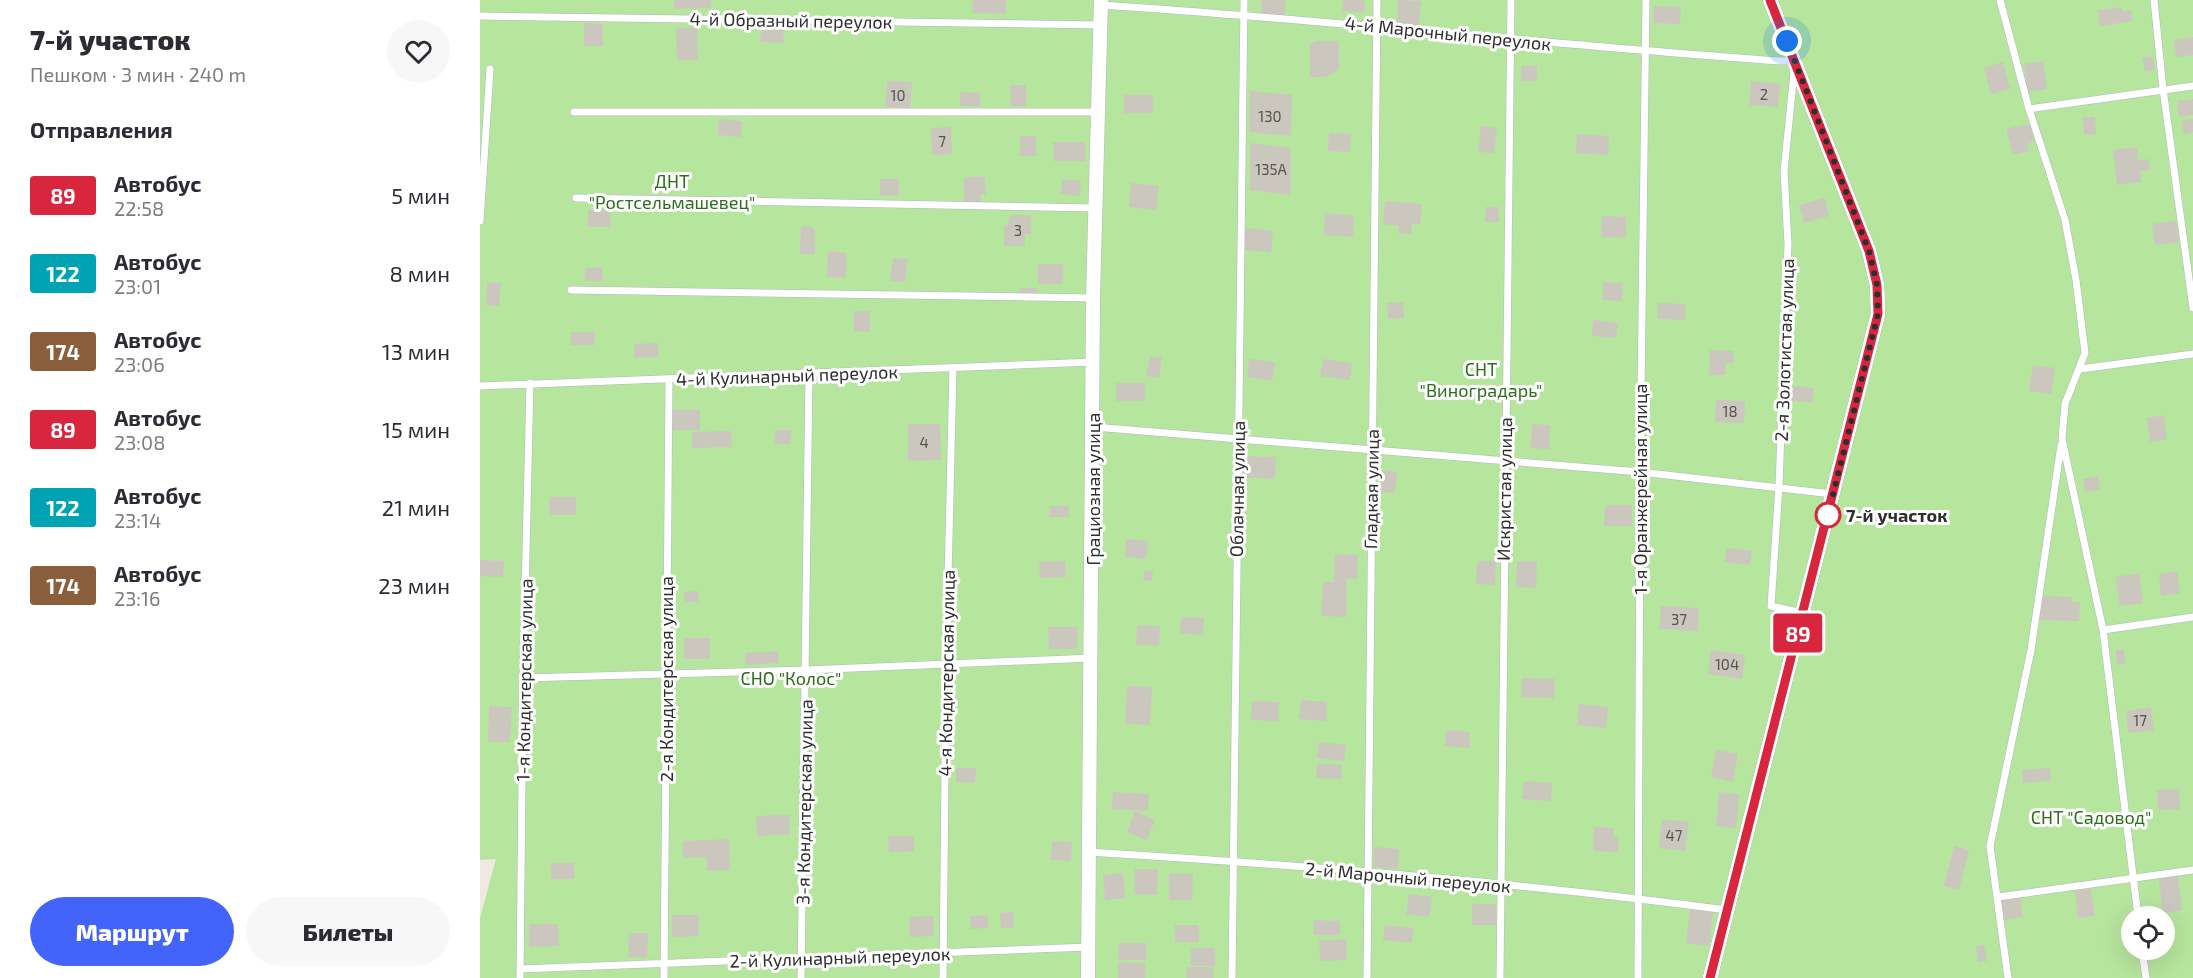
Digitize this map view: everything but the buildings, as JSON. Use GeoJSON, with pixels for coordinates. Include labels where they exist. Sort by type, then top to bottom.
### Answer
{"type":"FeatureCollection","features":[{"type":"Feature","properties":{"kind":"street"},"geometry":{"type":"LineString","coordinates":[[1710,978],[1878,314],[1877,285],[1869,251],[1770,0]]}},
{"type":"Feature","properties":{"kind":"street","name":"Грациозная улица"},"geometry":{"type":"LineString","coordinates":[[1088,978],[1094,428],[1093,298],[1101,2]]}},
{"type":"Feature","properties":{"kind":"lane","name":"Облачная улица"},"geometry":{"type":"LineString","coordinates":[[1232,978],[1244,0]]}},
{"type":"Feature","properties":{"kind":"lane","name":"Гладкая улица"},"geometry":{"type":"LineString","coordinates":[[1367,978],[1377,0]]}},
{"type":"Feature","properties":{"kind":"lane","name":"Искристая улица"},"geometry":{"type":"LineString","coordinates":[[1500,978],[1511,0]]}},
{"type":"Feature","properties":{"kind":"lane","name":"1-я Оранжерейная улица"},"geometry":{"type":"LineString","coordinates":[[1638,978],[1636,898],[1643,52],[1646,0]]}},
{"type":"Feature","properties":{"kind":"lane"},"geometry":{"type":"LineString","coordinates":[[2000,0],[2030,109],[2065,220],[2085,352],[2066,405],[2031,650],[1990,846],[2008,978]]}},
{"type":"Feature","properties":{"kind":"lane"},"geometry":{"type":"LineString","coordinates":[[2154,0],[2163,89],[2193,308]]}},
{"type":"Feature","properties":{"kind":"lane","name":"4-й Марочный переулок"},"geometry":{"type":"LineString","coordinates":[[1101,2],[1377,25],[1643,52],[1795,62]]}},
{"type":"Feature","properties":{"kind":"lane","name":"4-й Образный переулок"},"geometry":{"type":"LineString","coordinates":[[480,16],[1101,25]]}},
{"type":"Feature","properties":{"kind":"lane","name":"2-я Золотистая улица"},"geometry":{"type":"LineString","coordinates":[[1795,62],[1784,171],[1788,244],[1779,486],[1771,606],[1803,613]]}},
{"type":"Feature","properties":{"kind":"lane"},"geometry":{"type":"LineString","coordinates":[[480,221],[490,69]]}},
{"type":"Feature","properties":{"kind":"lane"},"geometry":{"type":"LineString","coordinates":[[2030,109],[2193,86]]}},
{"type":"Feature","properties":{"kind":"lane"},"geometry":{"type":"LineString","coordinates":[[574,112],[1099,112]]}},
{"type":"Feature","properties":{"kind":"lane"},"geometry":{"type":"LineString","coordinates":[[576,198],[1097,208]]}},
{"type":"Feature","properties":{"kind":"lane"},"geometry":{"type":"LineString","coordinates":[[572,290],[1093,298]]}},
{"type":"Feature","properties":{"kind":"lane"},"geometry":{"type":"LineString","coordinates":[[2080,369],[2193,354]]}},
{"type":"Feature","properties":{"kind":"lane","name":"4-й Кулинарный переулок"},"geometry":{"type":"LineString","coordinates":[[480,386],[1094,362]]}},
{"type":"Feature","properties":{"kind":"lane","name":"4-я Кондитерская улица"},"geometry":{"type":"LineString","coordinates":[[943,978],[946,664],[953,368]]}},
{"type":"Feature","properties":{"kind":"lane","name":"3-я Кондитерская улица"},"geometry":{"type":"LineString","coordinates":[[801,978],[809,374]]}},
{"type":"Feature","properties":{"kind":"lane","name":"2-я Кондитерская улица"},"geometry":{"type":"LineString","coordinates":[[664,978],[669,380]]}},
{"type":"Feature","properties":{"kind":"lane","name":"1-я Кондитерская улица"},"geometry":{"type":"LineString","coordinates":[[520,978],[523,678],[530,383]]}},
{"type":"Feature","properties":{"kind":"lane"},"geometry":{"type":"LineString","coordinates":[[1094,428],[1640,472],[1834,494]]}},
{"type":"Feature","properties":{"kind":"lane"},"geometry":{"type":"LineString","coordinates":[[2062,439],[2103,630],[2137,906]]}},
{"type":"Feature","properties":{"kind":"lane"},"geometry":{"type":"LineString","coordinates":[[2103,630],[2193,617]]}},
{"type":"Feature","properties":{"kind":"lane"},"geometry":{"type":"LineString","coordinates":[[523,678],[666,675],[1092,658]]}},
{"type":"Feature","properties":{"kind":"lane","name":"2-й Марочный переулок"},"geometry":{"type":"LineString","coordinates":[[1088,852],[1232,860],[1636,898],[1727,910]]}},
{"type":"Feature","properties":{"kind":"lane"},"geometry":{"type":"LineString","coordinates":[[1998,897],[2193,870]]}},
{"type":"Feature","properties":{"kind":"lane","name":"2-й Кулинарный переулок"},"geometry":{"type":"LineString","coordinates":[[520,969],[801,960],[1089,947]]}},
{"type":"Feature","properties":{"kind":"lane"},"geometry":{"type":"LineString","coordinates":[[2143,960],[2146,978]]}},
{"type":"Feature","properties":{"kind":"green space"},"geometry":{"type":"Polygon","coordinates":[[[480,0],[2193,0],[2193,978],[480,978],[480,918],[496,859],[480,860],[480,0]]]}},
{"type":"Feature","properties":{"kind":"bus line","name":"89"},"geometry":{"type":"LineString","coordinates":[[1710,978],[1878,314],[1877,285],[1869,251],[1770,0]]}},
{"type":"Feature","properties":{"kind":"place","name":"7-й участок"},"geometry":{"type":"Point","coordinates":[1828,515]}},
{"type":"Feature","properties":{"kind":"route"},"geometry":{"type":"LineString","coordinates":[[1787,41],[1869,251],[1877,285],[1878,314],[1871,348],[1828,515]]}},
{"type":"Feature","properties":{"kind":"park label","name":"ДНТ \"Ростсельмашевец\""},"geometry":{"type":"Point","coordinates":[672,192]}},
{"type":"Feature","properties":{"kind":"park label","name":"СНТ \"Виноградарь\""},"geometry":{"type":"Point","coordinates":[1481,379]}},
{"type":"Feature","properties":{"kind":"park label","name":"СНО \"Колос\""},"geometry":{"type":"Point","coordinates":[791,678]}},
{"type":"Feature","properties":{"kind":"park label","name":"СНТ \"Садовод\""},"geometry":{"type":"Point","coordinates":[2091,817]}}]}
